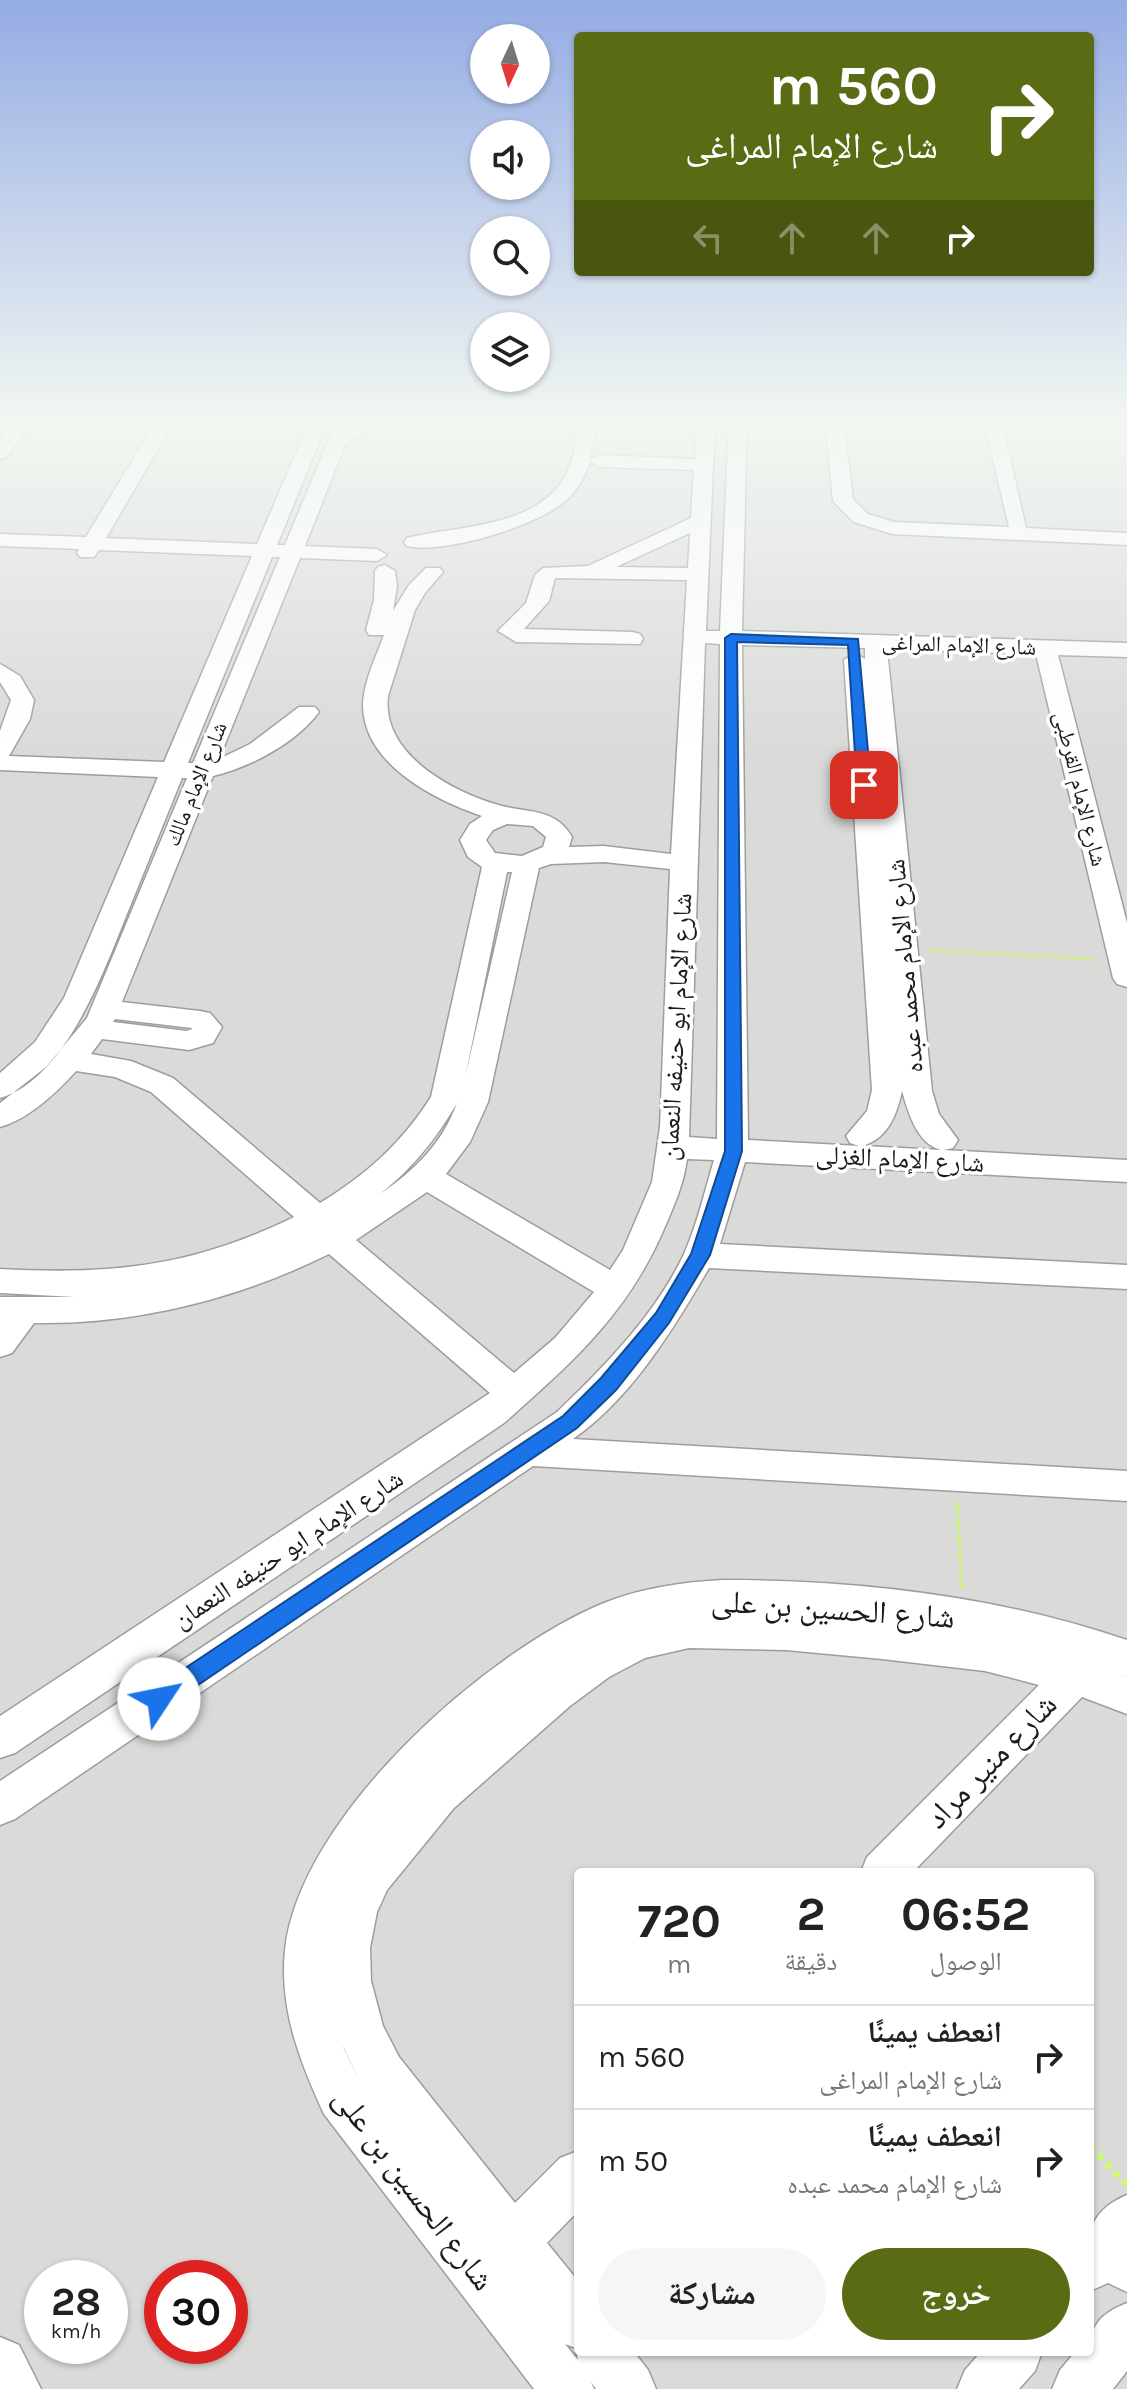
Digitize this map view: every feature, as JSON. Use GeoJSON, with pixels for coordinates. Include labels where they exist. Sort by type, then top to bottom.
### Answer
{"type":"FeatureCollection","features":[{"type":"Feature","properties":{"kind":"street"},"geometry":{"type":"LineString","coordinates":[[100,549],[110,529]]}},
{"type":"Feature","properties":{"kind":"street"},"geometry":{"type":"LineString","coordinates":[[100,549],[114,529]]}},
{"type":"Feature","properties":{"kind":"street","name":"شارع الإمام مالك"},"geometry":{"type":"LineString","coordinates":[[0,1117],[26,1101],[71,1061],[100,1019],[197,780],[284,529]]}},
{"type":"Feature","properties":{"kind":"street","name":"شارع الإمام مالك"},"geometry":{"type":"LineString","coordinates":[[0,1088],[41,1055],[69,1017],[169,778],[291,529]]}},
{"type":"Feature","properties":{"kind":"street"},"geometry":{"type":"LineString","coordinates":[[379,563],[396,545],[453,538],[486,529]]}},
{"type":"Feature","properties":{"kind":"street"},"geometry":{"type":"LineString","coordinates":[[513,529],[469,546],[417,585],[408,599],[380,681],[375,710],[378,724],[394,752],[422,777],[463,799],[513,816],[534,818],[551,825],[683,857]]}},
{"type":"Feature","properties":{"kind":"street"},"geometry":{"type":"LineString","coordinates":[[589,571],[682,529]]}},
{"type":"Feature","properties":{"kind":"street","name":"شارع الإمام ابو حنيفه النعمان"},"geometry":{"type":"LineString","coordinates":[[0,1739],[427,1457],[515,1394],[567,1347],[616,1289],[656,1217],[668,1182],[674,1137],[683,857],[700,529]]}},
{"type":"Feature","properties":{"kind":"street","name":"شارع الإمام ابو حنيفه النعمان"},"geometry":{"type":"LineString","coordinates":[[0,1805],[570,1422],[609,1384],[662,1318],[700,1255],[733,1140],[731,631],[734,529]]}},
{"type":"Feature","properties":{"kind":"street"},"geometry":{"type":"LineString","coordinates":[[1023,529],[1127,539]]}},
{"type":"Feature","properties":{"kind":"street"},"geometry":{"type":"LineString","coordinates":[[0,540],[100,549]]}},
{"type":"Feature","properties":{"kind":"street"},"geometry":{"type":"LineString","coordinates":[[414,542],[438,547],[441,565]]}},
{"type":"Feature","properties":{"kind":"street"},"geometry":{"type":"LineString","coordinates":[[0,550],[100,549],[277,555],[379,563],[408,575],[441,565]]}},
{"type":"Feature","properties":{"kind":"street"},"geometry":{"type":"LineString","coordinates":[[379,563],[388,584],[387,599],[355,703],[357,731],[371,759],[397,785],[434,808],[480,827]]}},
{"type":"Feature","properties":{"kind":"street"},"geometry":{"type":"LineString","coordinates":[[632,639],[510,633],[510,629],[529,615],[539,601],[547,574],[563,570],[697,574]]}},
{"type":"Feature","properties":{"kind":"street","name":"شارع الإمام المراغى"},"geometry":{"type":"LineString","coordinates":[[694,630],[1127,637]]}},
{"type":"Feature","properties":{"kind":"street","name":"شارع الإمام المراغى"},"geometry":{"type":"LineString","coordinates":[[731,631],[864,642],[1127,650]]}},
{"type":"Feature","properties":{"kind":"street","name":"شارع الإمام محمد عبده"},"geometry":{"type":"LineString","coordinates":[[861,1136],[882,1115],[887,1090],[879,814],[864,642]]}},
{"type":"Feature","properties":{"kind":"street","name":"شارع الإمام القرطبى"},"geometry":{"type":"LineString","coordinates":[[1045,647],[1125,969]]}},
{"type":"Feature","properties":{"kind":"street"},"geometry":{"type":"LineString","coordinates":[[0,671],[16,682],[23,695],[23,710],[0,752]]}},
{"type":"Feature","properties":{"kind":"street"},"geometry":{"type":"LineString","coordinates":[[0,697],[0,710]]}},
{"type":"Feature","properties":{"kind":"street"},"geometry":{"type":"LineString","coordinates":[[0,763],[197,780],[242,761],[276,739],[307,712]]}},
{"type":"Feature","properties":{"kind":"street"},"geometry":{"type":"LineString","coordinates":[[0,779],[169,778]]}},
{"type":"Feature","properties":{"kind":"street","name":"شارع الإمام محمد عبده"},"geometry":{"type":"LineString","coordinates":[[879,814],[904,949],[919,1103],[931,1128],[942,1140]]}},
{"type":"Feature","properties":{"kind":"street"},"geometry":{"type":"LineString","coordinates":[[513,816],[495,819],[480,827],[473,840],[486,858],[524,861],[604,854],[683,857]]}},
{"type":"Feature","properties":{"kind":"street"},"geometry":{"type":"LineString","coordinates":[[0,1344],[12,1311],[87,1310],[143,1304],[203,1290],[279,1265],[326,1229],[409,1153],[435,1120],[446,1097],[524,861],[559,844],[557,831],[551,825]]}},
{"type":"Feature","properties":{"kind":"street"},"geometry":{"type":"LineString","coordinates":[[0,1281],[53,1284],[144,1279],[206,1266],[265,1243],[326,1229],[398,1198],[425,1176],[452,1147],[476,1099],[524,861]]}},
{"type":"Feature","properties":{"kind":"street"},"geometry":{"type":"LineString","coordinates":[[71,1061],[120,1068],[162,1085],[515,1394]]}},
{"type":"Feature","properties":{"kind":"street","name":"شارع الإمام الغزلى"},"geometry":{"type":"LineString","coordinates":[[733,1140],[861,1136],[1127,1149]]}},
{"type":"Feature","properties":{"kind":"street","name":"شارع الإمام الغزلى"},"geometry":{"type":"LineString","coordinates":[[674,1137],[1127,1171]]}},
{"type":"Feature","properties":{"kind":"street"},"geometry":{"type":"LineString","coordinates":[[425,1176],[616,1289]]}},
{"type":"Feature","properties":{"kind":"street"},"geometry":{"type":"LineString","coordinates":[[700,1255],[1127,1277]]}},
{"type":"Feature","properties":{"kind":"street"},"geometry":{"type":"LineString","coordinates":[[530,1451],[1127,1486]]}},
{"type":"Feature","properties":{"kind":"street","name":"شارع الحسين بن على"},"geometry":{"type":"LineString","coordinates":[[574,2318],[382,2074],[361,2032],[348,1981],[347,1948],[355,1910],[371,1875],[378,1835],[412,1769],[512,1678],[562,1646],[618,1615],[679,1601],[765,1598],[880,1606],[1079,1659],[1127,1658]]}},
{"type":"Feature","properties":{"kind":"street","name":"شارع الحسين بن على"},"geometry":{"type":"LineString","coordinates":[[1079,1659],[1127,1695]]}},
{"type":"Feature","properties":{"kind":"street","name":"شارع منير مراد"},"geometry":{"type":"LineString","coordinates":[[887,1868],[1079,1659]]}},
{"type":"Feature","properties":{"kind":"street","name":"شارع الحسين بن على"},"geometry":{"type":"LineString","coordinates":[[378,1835],[337,1861],[319,1901],[309,1945],[307,1990],[312,2027],[323,2063],[341,2097],[567,2389]]}},
{"type":"Feature","properties":{"kind":"street"},"geometry":{"type":"LineString","coordinates":[[478,2276],[574,2180]]}},
{"type":"Feature","properties":{"kind":"street"},"geometry":{"type":"LineString","coordinates":[[1079,2389],[1127,2329]]}},
{"type":"Feature","properties":{"kind":"street"},"geometry":{"type":"LineString","coordinates":[[604,2356],[629,2389]]}},
{"type":"Feature","properties":{"kind":"street"},"geometry":{"type":"LineString","coordinates":[[984,2389],[1013,2356]]}},
{"type":"Feature","properties":{"kind":"street"},"geometry":{"type":"LineString","coordinates":[[0,2364],[14,2389]]}},
{"type":"Feature","properties":{"kind":"path"},"geometry":{"type":"LineString","coordinates":[[904,949],[1125,969]]}},
{"type":"Feature","properties":{"kind":"path"},"geometry":{"type":"LineString","coordinates":[[956,1476],[979,1630]]}},
{"type":"Feature","properties":{"kind":"path"},"geometry":{"type":"LineString","coordinates":[[1094,2150],[1127,2185]]}},
{"type":"Feature","properties":{"kind":"shaded area"},"geometry":{"type":"Polygon","coordinates":[[[0,529],[1127,529],[1127,2389],[0,2389],[0,529]]]}},
{"type":"Feature","properties":{"kind":"route"},"geometry":{"type":"LineString","coordinates":[[159,1699],[570,1422],[609,1384],[662,1318],[700,1255],[733,1151],[731,638],[854,641],[864,785]]}}]}
